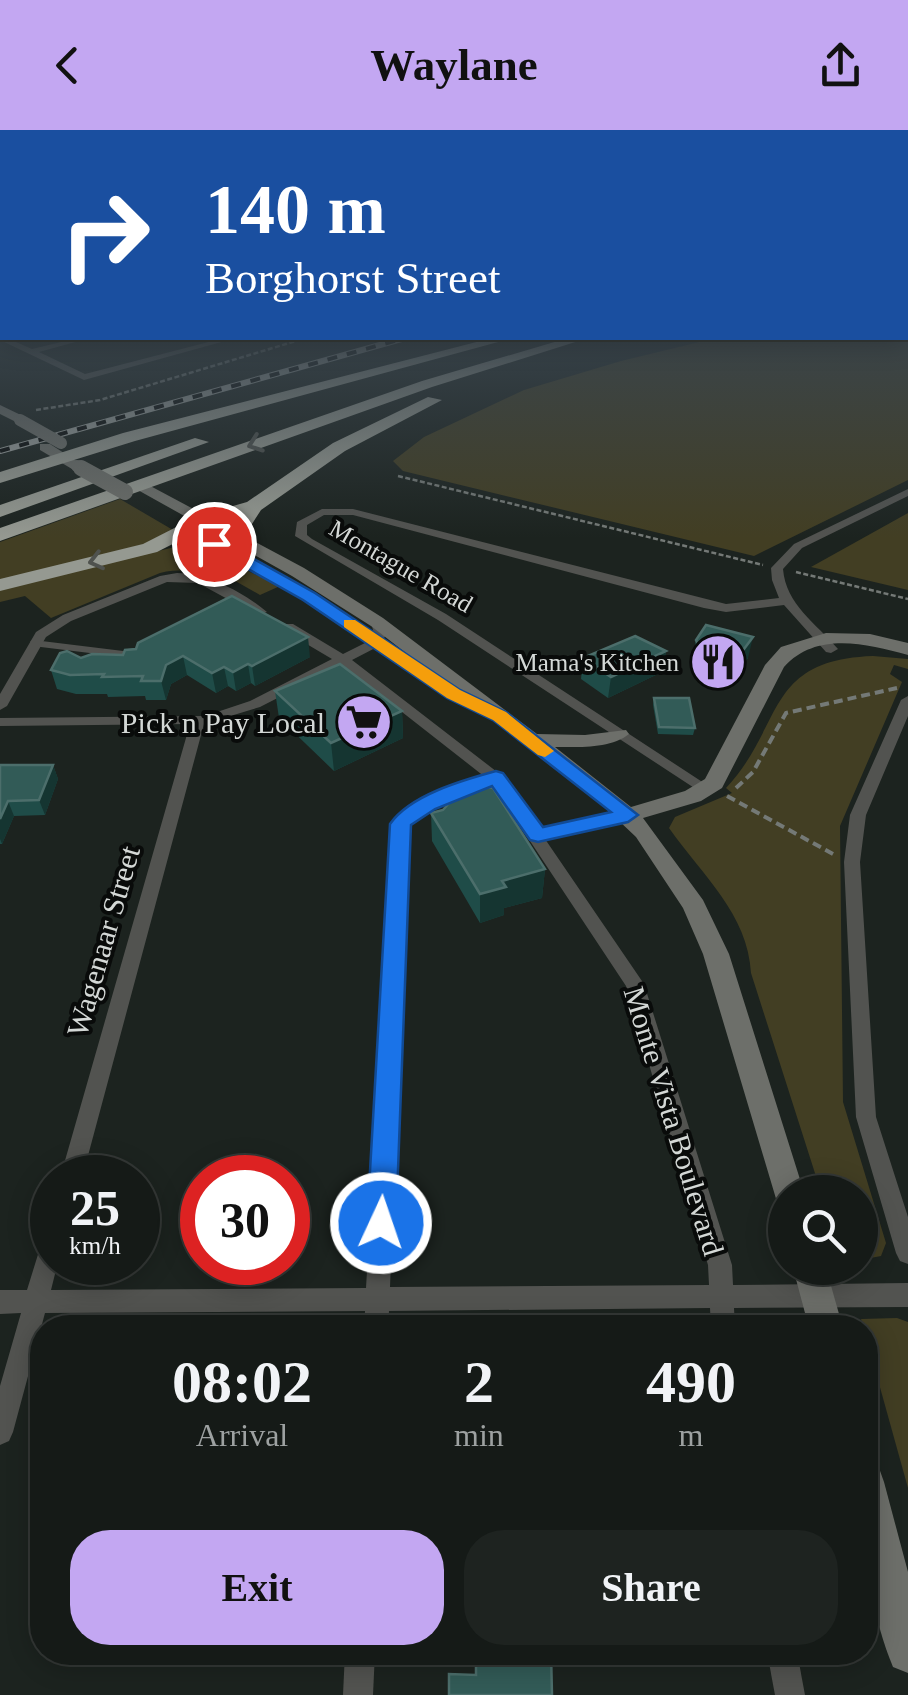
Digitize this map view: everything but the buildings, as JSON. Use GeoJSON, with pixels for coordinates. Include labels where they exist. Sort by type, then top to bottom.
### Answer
{"type":"FeatureCollection","features":[{"type":"Feature","properties":{"kind":"highway"},"geometry":{"type":"LineString","coordinates":[[0,478],[67,454],[302,392]]}},
{"type":"Feature","properties":{"kind":"highway"},"geometry":{"type":"LineString","coordinates":[[258,422],[352,392]]}},
{"type":"Feature","properties":{"kind":"highway"},"geometry":{"type":"LineString","coordinates":[[0,535],[404,392]]}},
{"type":"Feature","properties":{"kind":"highway"},"geometry":{"type":"LineString","coordinates":[[234,537],[244,515],[254,506],[339,447],[388,420],[458,392]]}},
{"type":"Feature","properties":{"kind":"highway"},"geometry":{"type":"LineString","coordinates":[[0,510],[221,435]]}},
{"type":"Feature","properties":{"kind":"highway"},"geometry":{"type":"LineString","coordinates":[[0,584],[150,548],[196,524],[254,506]]}},
{"type":"Feature","properties":{"kind":"main road"},"geometry":{"type":"LineString","coordinates":[[10,417],[67,454],[196,524],[279,578],[377,632]]}},
{"type":"Feature","properties":{"kind":"main road"},"geometry":{"type":"LineString","coordinates":[[196,524],[234,537],[377,632],[499,716],[628,815],[694,906],[716,954],[783,1175]]}},
{"type":"Feature","properties":{"kind":"main road"},"geometry":{"type":"LineString","coordinates":[[628,815],[705,790],[722,772],[767,684],[798,660],[826,644],[908,649]]}},
{"type":"Feature","properties":{"kind":"main road"},"geometry":{"type":"LineString","coordinates":[[530,740],[585,741],[619,734]]}},
{"type":"Feature","properties":{"kind":"main road"},"geometry":{"type":"LineString","coordinates":[[878,1533],[908,1652]]}},
{"type":"Feature","properties":{"kind":"street"},"geometry":{"type":"LineString","coordinates":[[826,644],[786,601],[776,581],[777,568],[783,558],[908,492]]}},
{"type":"Feature","properties":{"kind":"street","name":"Montague Road"},"geometry":{"type":"LineString","coordinates":[[705,790],[442,618],[308,541],[301,536],[301,524],[322,512],[353,512],[704,604],[726,608],[786,601]]}},
{"type":"Feature","properties":{"kind":"street","name":"Monte Vista Boulevard"},"geometry":{"type":"LineString","coordinates":[[33,643],[67,618],[164,579],[194,577],[343,658],[496,778],[635,984],[720,1265],[723,1315]]}},
{"type":"Feature","properties":{"kind":"street"},"geometry":{"type":"LineString","coordinates":[[0,722],[198,721],[245,708],[343,658],[377,632]]}},
{"type":"Feature","properties":{"kind":"street"},"geometry":{"type":"LineString","coordinates":[[0,706],[33,643]]}},
{"type":"Feature","properties":{"kind":"street"},"geometry":{"type":"LineString","coordinates":[[903,694],[858,815],[852,862],[866,1117],[908,1254]]}},
{"type":"Feature","properties":{"kind":"street","name":"Wagenaar Street"},"geometry":{"type":"LineString","coordinates":[[77,1155],[198,721]]}},
{"type":"Feature","properties":{"kind":"street"},"geometry":{"type":"LineString","coordinates":[[377,1315],[401,824],[428,804],[496,778]]}},
{"type":"Feature","properties":{"kind":"street"},"geometry":{"type":"LineString","coordinates":[[538,835],[628,815]]}},
{"type":"Feature","properties":{"kind":"street"},"geometry":{"type":"LineString","coordinates":[[32,1315],[40,1285]]}},
{"type":"Feature","properties":{"kind":"street"},"geometry":{"type":"LineString","coordinates":[[0,1302],[908,1295]]}},
{"type":"Feature","properties":{"kind":"street"},"geometry":{"type":"LineString","coordinates":[[0,1432],[30,1323]]}},
{"type":"Feature","properties":{"kind":"street"},"geometry":{"type":"LineString","coordinates":[[358,1695],[359,1665]]}},
{"type":"Feature","properties":{"kind":"street"},"geometry":{"type":"LineString","coordinates":[[784,1665],[790,1695]]}},
{"type":"Feature","properties":{"kind":"lane"},"geometry":{"type":"LineString","coordinates":[[33,643],[134,656]]}},
{"type":"Feature","properties":{"kind":"path"},"geometry":{"type":"LineString","coordinates":[[10,417],[126,392]]}},
{"type":"Feature","properties":{"kind":"path"},"geometry":{"type":"LineString","coordinates":[[398,476],[766,566]]}},
{"type":"Feature","properties":{"kind":"path"},"geometry":{"type":"LineString","coordinates":[[789,571],[908,600]]}},
{"type":"Feature","properties":{"kind":"path"},"geometry":{"type":"LineString","coordinates":[[838,856],[723,794],[745,783],[786,713],[903,694]]}},
{"type":"Feature","properties":{"kind":"shaded area"},"geometry":{"type":"Polygon","coordinates":[[[520,392],[908,392],[908,480],[754,556],[403,471],[393,461],[424,437],[520,392]]]}},
{"type":"Feature","properties":{"kind":"shaded area"},"geometry":{"type":"Polygon","coordinates":[[[120,499],[173,530],[157,541],[0,581],[0,542],[120,499]]]}},
{"type":"Feature","properties":{"kind":"shaded area"},"geometry":{"type":"Polygon","coordinates":[[[908,513],[908,590],[811,567],[908,513]]]}},
{"type":"Feature","properties":{"kind":"shaded area"},"geometry":{"type":"Polygon","coordinates":[[[179,546],[199,548],[280,586],[260,595],[209,566],[160,573],[51,618],[25,596],[0,602],[0,589],[179,546]]]}},
{"type":"Feature","properties":{"kind":"shaded area"},"geometry":{"type":"Polygon","coordinates":[[[873,656],[908,659],[908,669],[894,665],[890,674],[902,682],[840,826],[843,1102],[865,1175],[816,1175],[751,973],[742,932],[721,896],[669,828],[675,817],[732,793],[726,788],[794,683],[812,669],[838,660],[873,656]]]}},
{"type":"Feature","properties":{"kind":"shaded area"},"geometry":{"type":"Polygon","coordinates":[[[878,1217],[886,1243],[878,1257],[878,1217]]]}},
{"type":"Feature","properties":{"kind":"shaded area"},"geometry":{"type":"Polygon","coordinates":[[[878,1319],[908,1322],[908,1488],[878,1380],[878,1319]]]}},
{"type":"Feature","properties":{"kind":"railway"},"geometry":{"type":"LineString","coordinates":[[0,451],[211,392]]}},
{"type":"Feature","properties":{"kind":"slow traffic"},"geometry":{"type":"LineString","coordinates":[[350,624],[454,694],[499,716],[545,751]]}},
{"type":"Feature","properties":{"kind":"place","name":"Mama's Kitchen"},"geometry":{"type":"Point","coordinates":[718,662]}},
{"type":"Feature","properties":{"kind":"place","name":"Pick n Pay Local"},"geometry":{"type":"Point","coordinates":[364,722]}},
{"type":"Feature","properties":{"kind":"route"},"geometry":{"type":"LineString","coordinates":[[214,544],[309,596],[454,694],[499,716],[628,815],[538,835],[496,778],[428,804],[401,824],[381,1223]]}}]}
